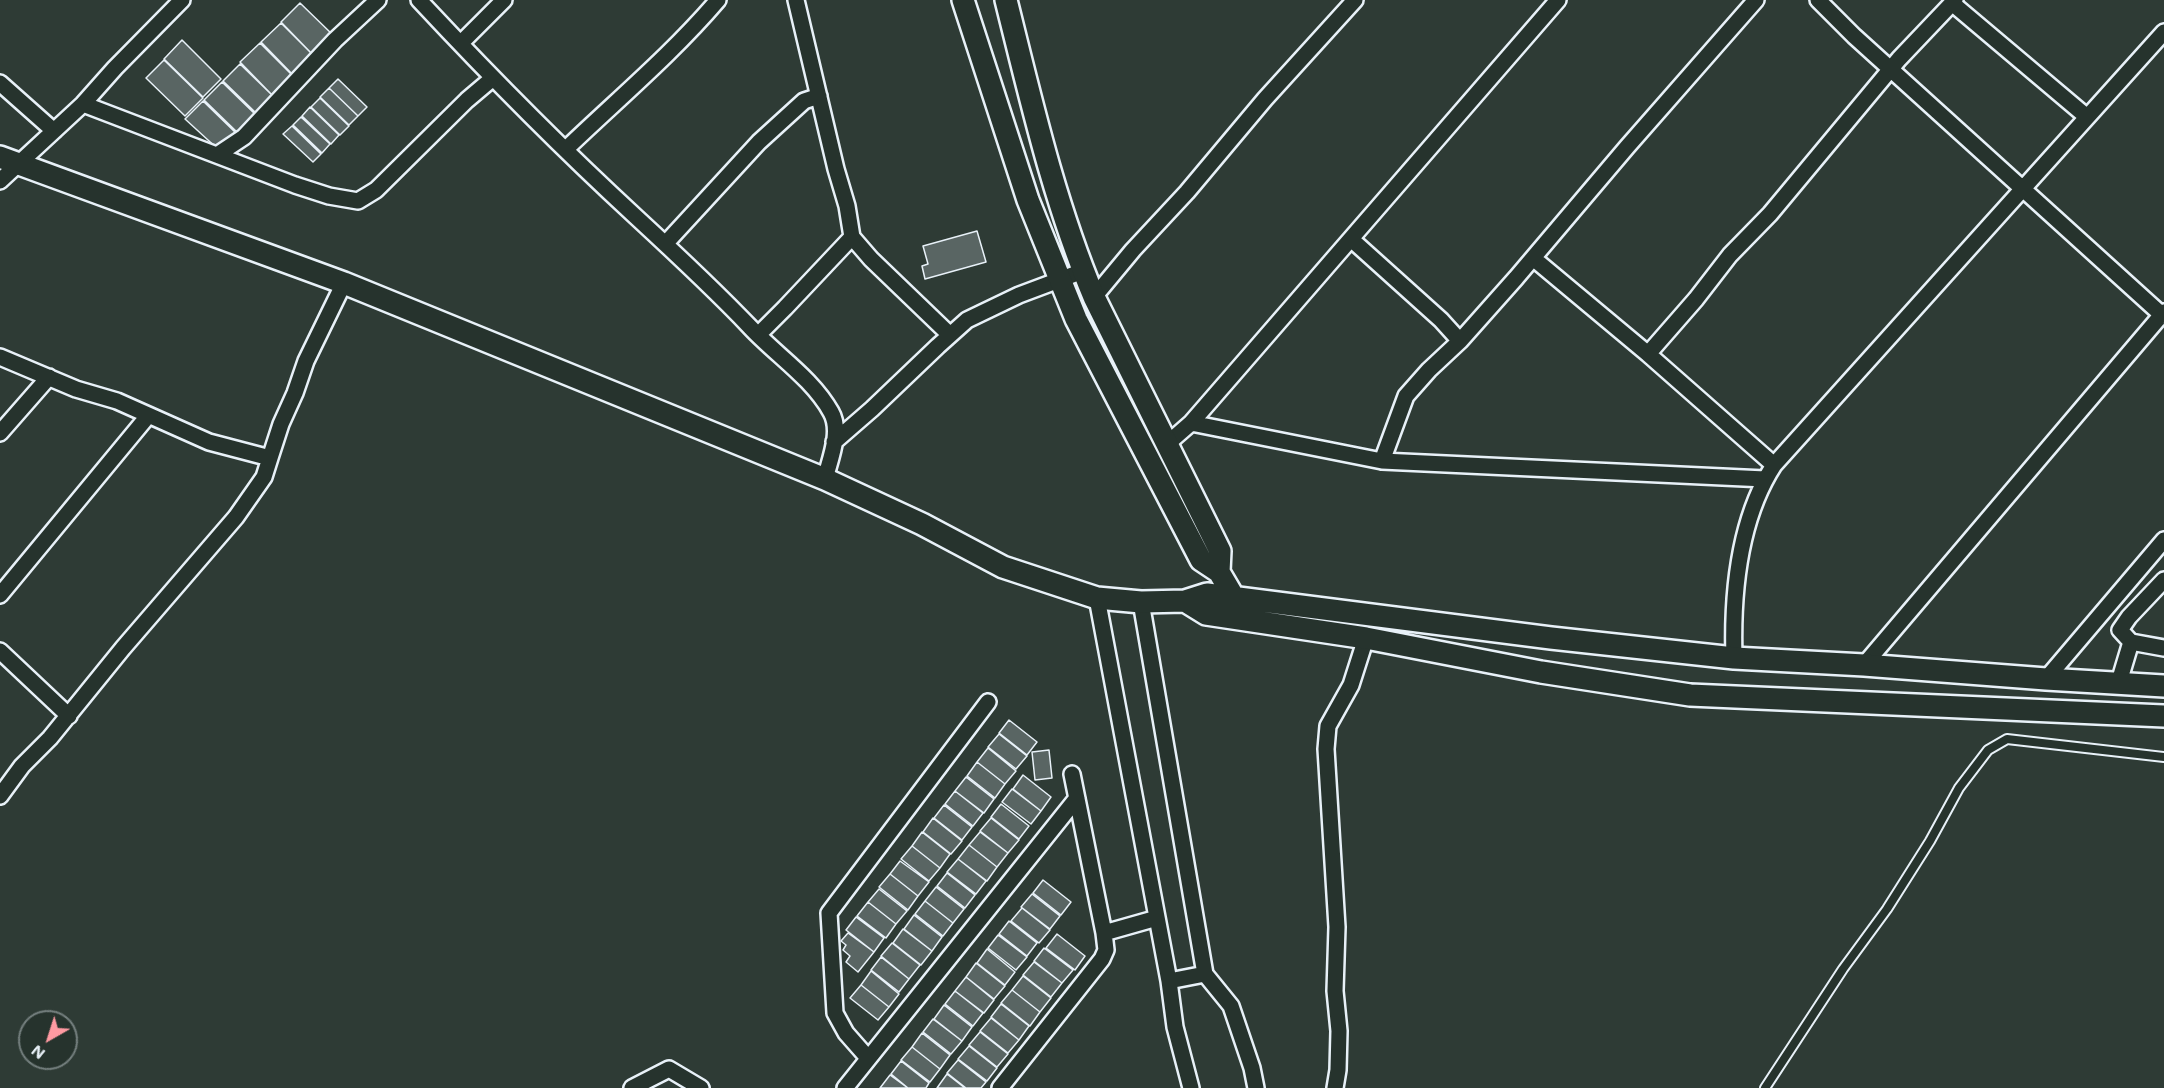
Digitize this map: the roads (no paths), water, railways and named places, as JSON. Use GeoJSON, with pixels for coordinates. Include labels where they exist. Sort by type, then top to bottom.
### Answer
{"type":"FeatureCollection","features":[{"type":"Feature","properties":{"kind":"street"},"geometry":{"type":"LineString","coordinates":[[0,181],[9,160],[54,131],[83,104],[182,0]]}},
{"type":"Feature","properties":{"kind":"street"},"geometry":{"type":"LineString","coordinates":[[217,155],[244,137],[335,40],[378,0]]}},
{"type":"Feature","properties":{"kind":"street"},"geometry":{"type":"LineString","coordinates":[[419,0],[493,78],[814,387],[833,414],[834,442],[825,479]]}},
{"type":"Feature","properties":{"kind":"street"},"geometry":{"type":"LineString","coordinates":[[461,43],[504,0]]}},
{"type":"Feature","properties":{"kind":"street"},"geometry":{"type":"LineString","coordinates":[[566,149],[686,35],[718,0]]}},
{"type":"Feature","properties":{"kind":"street"},"geometry":{"type":"LineString","coordinates":[[796,0],[847,206],[852,237],[871,259],[950,335]]}},
{"type":"Feature","properties":{"kind":"street"},"geometry":{"type":"LineString","coordinates":[[963,0],[1028,200],[1076,319],[1201,560],[1219,572],[1245,619]]}},
{"type":"Feature","properties":{"kind":"street"},"geometry":{"type":"LineString","coordinates":[[1006,0],[1052,174],[1083,271],[1220,551],[1219,572]]}},
{"type":"Feature","properties":{"kind":"street"},"geometry":{"type":"LineString","coordinates":[[1094,297],[1354,0]]}},
{"type":"Feature","properties":{"kind":"street"},"geometry":{"type":"LineString","coordinates":[[1167,444],[1191,423],[1558,0]]}},
{"type":"Feature","properties":{"kind":"street"},"geometry":{"type":"LineString","coordinates":[[1382,461],[1406,396],[1460,340],[1533,258],[1756,0]]}},
{"type":"Feature","properties":{"kind":"street"},"geometry":{"type":"LineString","coordinates":[[1818,0],[1854,36],[2022,189],[2163,314],[1864,665]]}},
{"type":"Feature","properties":{"kind":"street"},"geometry":{"type":"LineString","coordinates":[[1648,354],[1696,299],[1730,255],[1770,214],[1891,68],[1954,2],[2087,117]]}},
{"type":"Feature","properties":{"kind":"street"},"geometry":{"type":"LineString","coordinates":[[1734,658],[1733,622],[1739,564],[1744,540],[1765,479],[1774,465],[2164,32]]}},
{"type":"Feature","properties":{"kind":"street"},"geometry":{"type":"LineString","coordinates":[[83,104],[303,187],[329,196],[358,201],[376,190],[467,100],[493,78]]}},
{"type":"Feature","properties":{"kind":"street"},"geometry":{"type":"LineString","coordinates":[[0,83],[54,131]]}},
{"type":"Feature","properties":{"kind":"street"},"geometry":{"type":"LineString","coordinates":[[666,243],[759,142],[804,101],[819,96]]}},
{"type":"Feature","properties":{"kind":"street"},"geometry":{"type":"LineString","coordinates":[[9,160],[344,283],[825,479],[922,524],[1002,567],[1097,598],[1141,602],[1185,601],[1207,594],[1551,638],[1734,658],[2164,686]]}},
{"type":"Feature","properties":{"kind":"street"},"geometry":{"type":"LineString","coordinates":[[758,335],[852,237]]}},
{"type":"Feature","properties":{"kind":"street"},"geometry":{"type":"LineString","coordinates":[[1351,239],[1460,340]]}},
{"type":"Feature","properties":{"kind":"street"},"geometry":{"type":"LineString","coordinates":[[1533,258],[1648,354],[1774,465]]}},
{"type":"Feature","properties":{"kind":"street"},"geometry":{"type":"LineString","coordinates":[[834,442],[872,410],[967,320],[1019,295],[1083,271]]}},
{"type":"Feature","properties":{"kind":"street"},"geometry":{"type":"LineString","coordinates":[[0,796],[22,766],[51,738],[123,648],[236,518],[264,477],[281,424],[296,393],[309,353],[344,283]]}},
{"type":"Feature","properties":{"kind":"street"},"geometry":{"type":"LineString","coordinates":[[0,357],[76,389],[117,401],[209,442],[270,458]]}},
{"type":"Feature","properties":{"kind":"street"},"geometry":{"type":"LineString","coordinates":[[0,433],[49,377]]}},
{"type":"Feature","properties":{"kind":"street"},"geometry":{"type":"LineString","coordinates":[[0,595],[148,416]]}},
{"type":"Feature","properties":{"kind":"street"},"geometry":{"type":"LineString","coordinates":[[1191,423],[1382,461],[1765,479]]}},
{"type":"Feature","properties":{"kind":"street"},"geometry":{"type":"LineString","coordinates":[[2046,679],[2164,540]]}},
{"type":"Feature","properties":{"kind":"street"},"geometry":{"type":"LineString","coordinates":[[2164,580],[2129,617],[2120,630],[2131,642],[2164,648]]}},
{"type":"Feature","properties":{"kind":"street"},"geometry":{"type":"LineString","coordinates":[[1097,598],[1169,981],[1175,1027],[1191,1088]]}},
{"type":"Feature","properties":{"kind":"street"},"geometry":{"type":"LineString","coordinates":[[1185,601],[1206,614],[1366,638],[1541,672],[1690,695],[2164,716]]}},
{"type":"Feature","properties":{"kind":"street"},"geometry":{"type":"LineString","coordinates":[[1141,602],[1205,974],[1231,1006],[1252,1068],[1256,1088]]}},
{"type":"Feature","properties":{"kind":"street"},"geometry":{"type":"LineString","coordinates":[[1335,1088],[1339,1041],[1335,991],[1337,927],[1326,749],[1328,726],[1351,685],[1366,638]]}},
{"type":"Feature","properties":{"kind":"street"},"geometry":{"type":"LineString","coordinates":[[2119,682],[2131,642]]}},
{"type":"Feature","properties":{"kind":"street"},"geometry":{"type":"LineString","coordinates":[[0,651],[69,716]]}},
{"type":"Feature","properties":{"kind":"street"},"geometry":{"type":"LineString","coordinates":[[868,1058],[846,1033],[836,1013],[829,913],[988,702]]}},
{"type":"Feature","properties":{"kind":"street"},"geometry":{"type":"LineString","coordinates":[[1000,1088],[1102,959],[1106,950],[1072,774]]}},
{"type":"Feature","properties":{"kind":"street"},"geometry":{"type":"LineString","coordinates":[[845,1088],[1077,798]]}},
{"type":"Feature","properties":{"kind":"street"},"geometry":{"type":"LineString","coordinates":[[1104,933],[1157,918]]}},
{"type":"Feature","properties":{"kind":"street"},"geometry":{"type":"LineString","coordinates":[[1169,981],[1205,974]]}},
{"type":"Feature","properties":{"kind":"street"},"geometry":{"type":"LineString","coordinates":[[632,1088],[669,1069],[701,1088]]}},
{"type":"Feature","properties":{"kind":"lane"},"geometry":{"type":"LineString","coordinates":[[1765,1088],[1843,969],[1887,909],[1959,788],[1988,750],[2007,739],[2164,757]]}}]}
